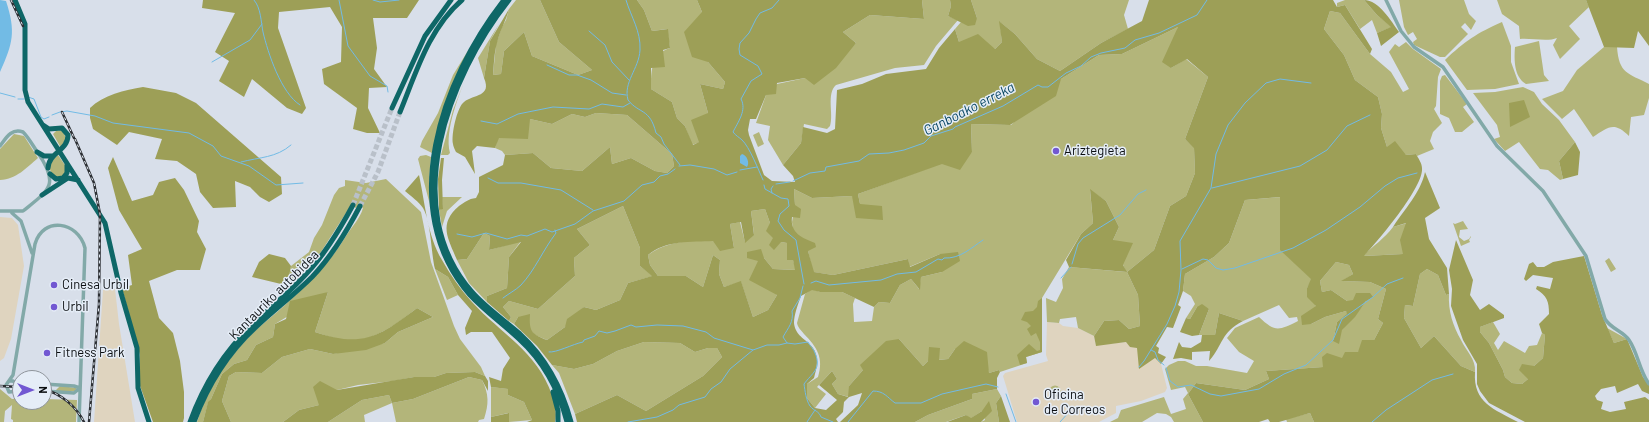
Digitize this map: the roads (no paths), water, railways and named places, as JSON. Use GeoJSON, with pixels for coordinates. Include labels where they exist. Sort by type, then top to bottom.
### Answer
{"type":"FeatureCollection","features":[{"type":"Feature","properties":{"kind":"highway"},"geometry":{"type":"LineString","coordinates":[[15,0],[25,24],[26,96],[30,107],[101,215],[108,229],[121,293],[136,345],[137,385],[149,422]]}},
{"type":"Feature","properties":{"kind":"highway"},"geometry":{"type":"LineString","coordinates":[[392,108],[425,36],[451,0]]}},
{"type":"Feature","properties":{"kind":"highway"},"geometry":{"type":"LineString","coordinates":[[400,112],[432,38],[446,18],[462,0]]}},
{"type":"Feature","properties":{"kind":"highway"},"geometry":{"type":"LineString","coordinates":[[504,0],[475,43],[457,78],[445,110],[431,173],[433,213],[444,253],[463,286],[477,302],[526,346],[547,374],[557,393],[567,422]]}},
{"type":"Feature","properties":{"kind":"highway"},"geometry":{"type":"LineString","coordinates":[[509,0],[480,42],[453,99],[437,162],[435,187],[436,213],[444,244],[456,268],[472,292],[528,343],[541,358],[558,385],[571,422]]}},
{"type":"Feature","properties":{"kind":"highway"},"geometry":{"type":"LineString","coordinates":[[41,124],[47,128],[65,129],[68,134],[68,139],[64,147],[52,156],[48,162],[48,168]]}},
{"type":"Feature","properties":{"kind":"highway"},"geometry":{"type":"LineString","coordinates":[[53,142],[51,135],[55,128]]}},
{"type":"Feature","properties":{"kind":"highway"},"geometry":{"type":"LineString","coordinates":[[37,152],[44,156],[52,156]]}},
{"type":"Feature","properties":{"kind":"highway"},"geometry":{"type":"LineString","coordinates":[[50,174],[57,179],[65,177],[68,172],[65,161]]}},
{"type":"Feature","properties":{"kind":"highway"},"geometry":{"type":"LineString","coordinates":[[42,194],[68,178],[78,180]]}},
{"type":"Feature","properties":{"kind":"highway","name":"Kantauriko autobidea"},"geometry":{"type":"LineString","coordinates":[[190,422],[204,390],[227,353],[251,326],[308,273],[335,237],[353,205]]}},
{"type":"Feature","properties":{"kind":"highway","name":"Kantauriko autobidea"},"geometry":{"type":"LineString","coordinates":[[194,422],[210,386],[230,356],[255,328],[317,270],[340,242],[360,206]]}},
{"type":"Feature","properties":{"kind":"highway"},"geometry":{"type":"LineString","coordinates":[[547,374],[557,405],[558,422]]}},
{"type":"Feature","properties":{"kind":"street"},"geometry":{"type":"LineString","coordinates":[[1386,0],[1394,18],[1414,47],[1439,63],[1448,73],[1497,146],[1543,191],[1586,256],[1605,319],[1610,327],[1628,339],[1642,372],[1649,384]]}},
{"type":"Feature","properties":{"kind":"street"},"geometry":{"type":"LineString","coordinates":[[0,146],[9,134],[19,131],[26,135],[48,168],[50,174],[49,186],[23,211],[20,221]]}},
{"type":"Feature","properties":{"kind":"street"},"geometry":{"type":"LineString","coordinates":[[0,211],[23,211]]}},
{"type":"Feature","properties":{"kind":"street"},"geometry":{"type":"LineString","coordinates":[[11,212],[20,221],[27,235],[31,248],[32,262]]}},
{"type":"Feature","properties":{"kind":"street"},"geometry":{"type":"LineString","coordinates":[[12,392],[9,392],[6,389],[7,383],[13,375],[36,240],[41,232],[48,228],[64,225],[76,231],[84,243],[78,422]]}},
{"type":"Feature","properties":{"kind":"street"},"geometry":{"type":"LineString","coordinates":[[27,235],[32,241],[36,240]]}},
{"type":"Feature","properties":{"kind":"street"},"geometry":{"type":"LineString","coordinates":[[52,385],[80,386]]}},
{"type":"Feature","properties":{"kind":"street"},"geometry":{"type":"LineString","coordinates":[[74,393],[80,386]]}},
{"type":"Feature","properties":{"kind":"street"},"geometry":{"type":"LineString","coordinates":[[52,392],[74,393],[78,397],[78,422]]}},
{"type":"Feature","properties":{"kind":"water"},"geometry":{"type":"Polygon","coordinates":[[[0,0],[6,1],[11,21],[12,37],[8,53],[0,72],[0,0]]]}},
{"type":"Feature","properties":{"kind":"water"},"geometry":{"type":"Polygon","coordinates":[[[742,154],[748,159],[747,167],[740,163],[740,156],[742,154]]]}},
{"type":"Feature","properties":{"kind":"waterway"},"geometry":{"type":"LineString","coordinates":[[254,0],[259,11],[265,41],[276,72],[287,91],[300,105]]}},
{"type":"Feature","properties":{"kind":"waterway"},"geometry":{"type":"LineString","coordinates":[[339,0],[348,46],[370,76],[387,86],[388,92]]}},
{"type":"Feature","properties":{"kind":"waterway"},"geometry":{"type":"LineString","coordinates":[[373,0],[380,2],[399,0]]}},
{"type":"Feature","properties":{"kind":"waterway"},"geometry":{"type":"LineString","coordinates":[[626,0],[640,43],[639,57],[629,81],[627,93],[628,100],[651,119],[656,133],[661,137],[664,144],[680,165]]}},
{"type":"Feature","properties":{"kind":"waterway"},"geometry":{"type":"LineString","coordinates":[[763,180],[745,143],[733,132],[742,112],[743,103],[741,99],[751,81],[762,74],[758,66],[740,55],[739,49],[740,43],[749,33],[760,13],[772,8],[779,0]]}},
{"type":"Feature","properties":{"kind":"waterway","name":"Ganboako erreka"},"geometry":{"type":"LineString","coordinates":[[793,181],[810,173],[825,171],[826,167],[859,161],[869,154],[889,153],[904,150],[924,143],[931,136],[953,129],[1003,106],[1038,85],[1048,87],[1066,73],[1081,66],[1091,57],[1101,53],[1125,48],[1135,40],[1159,33],[1197,15],[1207,0]]}},
{"type":"Feature","properties":{"kind":"waterway"},"geometry":{"type":"LineString","coordinates":[[212,62],[250,40],[262,24]]}},
{"type":"Feature","properties":{"kind":"waterway"},"geometry":{"type":"LineString","coordinates":[[589,31],[605,45],[612,62],[629,80]]}},
{"type":"Feature","properties":{"kind":"waterway"},"geometry":{"type":"LineString","coordinates":[[547,65],[569,75],[577,75],[591,80],[612,93],[626,95]]}},
{"type":"Feature","properties":{"kind":"waterway"},"geometry":{"type":"LineString","coordinates":[[1139,367],[1167,324],[1175,306],[1179,292],[1181,270],[1180,241],[1211,188],[1216,154],[1228,125],[1245,103],[1266,83],[1280,79],[1311,83]]}},
{"type":"Feature","properties":{"kind":"waterway"},"geometry":{"type":"LineString","coordinates":[[0,93],[15,97]]}},
{"type":"Feature","properties":{"kind":"waterway"},"geometry":{"type":"LineString","coordinates":[[28,97],[34,99],[41,117],[44,119],[49,117]]}},
{"type":"Feature","properties":{"kind":"waterway"},"geometry":{"type":"LineString","coordinates":[[18,99],[24,99]]}},
{"type":"Feature","properties":{"kind":"waterway"},"geometry":{"type":"LineString","coordinates":[[481,121],[497,124],[518,114],[553,107],[589,109],[602,104],[623,107],[630,103]]}},
{"type":"Feature","properties":{"kind":"waterway"},"geometry":{"type":"LineString","coordinates":[[52,115],[67,111],[95,116],[113,123],[189,133],[213,146],[221,156],[249,166],[276,185],[303,183]]}},
{"type":"Feature","properties":{"kind":"waterway"},"geometry":{"type":"LineString","coordinates":[[1212,188],[1300,166],[1327,150],[1347,126],[1370,115]]}},
{"type":"Feature","properties":{"kind":"waterway"},"geometry":{"type":"LineString","coordinates":[[241,162],[274,155],[291,145]]}},
{"type":"Feature","properties":{"kind":"waterway"},"geometry":{"type":"LineString","coordinates":[[679,166],[690,165],[714,169],[727,175],[737,172]]}},
{"type":"Feature","properties":{"kind":"waterway"},"geometry":{"type":"LineString","coordinates":[[740,170],[757,167]]}},
{"type":"Feature","properties":{"kind":"waterway"},"geometry":{"type":"LineString","coordinates":[[457,234],[472,237],[486,233],[507,239],[521,235],[527,236],[545,229],[552,232],[575,224],[593,211],[624,201],[642,185],[654,182],[660,176],[668,174],[675,169]]}},
{"type":"Feature","properties":{"kind":"waterway"},"geometry":{"type":"LineString","coordinates":[[1182,269],[1203,259],[1208,260],[1216,268],[1223,270],[1235,268],[1293,248],[1326,230],[1360,207],[1385,186],[1398,178],[1417,173]]}},
{"type":"Feature","properties":{"kind":"waterway"},"geometry":{"type":"LineString","coordinates":[[488,178],[498,183],[521,183],[561,190],[593,210]]}},
{"type":"Feature","properties":{"kind":"waterway"},"geometry":{"type":"LineString","coordinates":[[776,184],[790,182]]}},
{"type":"Feature","properties":{"kind":"waterway"},"geometry":{"type":"LineString","coordinates":[[764,185],[765,189],[781,198],[788,199],[789,206],[780,214],[778,221],[784,230],[796,240],[804,284]]}},
{"type":"Feature","properties":{"kind":"waterway"},"geometry":{"type":"LineString","coordinates":[[772,193],[771,189],[773,186]]}},
{"type":"Feature","properties":{"kind":"waterway"},"geometry":{"type":"LineString","coordinates":[[1072,264],[1078,244],[1083,238],[1120,215],[1138,194],[1146,190]]}},
{"type":"Feature","properties":{"kind":"waterway"},"geometry":{"type":"LineString","coordinates":[[503,298],[519,287],[526,279],[556,233],[555,230]]}},
{"type":"Feature","properties":{"kind":"waterway"},"geometry":{"type":"LineString","coordinates":[[811,283],[816,281],[829,285],[881,280],[897,274],[916,272],[938,259],[942,260],[944,258],[960,255],[983,240]]}},
{"type":"Feature","properties":{"kind":"waterway"},"geometry":{"type":"LineString","coordinates":[[1061,278],[1071,267]]}},
{"type":"Feature","properties":{"kind":"waterway"},"geometry":{"type":"LineString","coordinates":[[1166,368],[1170,381],[1178,387],[1191,385],[1210,394],[1221,396],[1259,389],[1284,374],[1306,365],[1333,340],[1342,319],[1373,297],[1387,284],[1403,278]]}},
{"type":"Feature","properties":{"kind":"waterway"},"geometry":{"type":"LineString","coordinates":[[803,286],[800,298],[792,311],[789,328],[783,337],[787,343],[795,344],[808,342],[814,350],[817,358],[817,367],[804,384],[807,398],[810,406],[819,413],[821,417],[833,422]]}},
{"type":"Feature","properties":{"kind":"waterway"},"geometry":{"type":"LineString","coordinates":[[549,352],[583,342],[584,340],[595,336],[599,331],[607,333],[631,325],[636,327],[657,325],[683,326],[706,332],[714,338],[753,350],[767,345],[787,343]]}},
{"type":"Feature","properties":{"kind":"waterway"},"geometry":{"type":"LineString","coordinates":[[628,422],[657,417],[673,410],[679,405],[705,397],[711,389],[721,382],[730,369],[753,350]]}},
{"type":"Feature","properties":{"kind":"waterway"},"geometry":{"type":"LineString","coordinates":[[1151,350],[1155,352],[1158,360],[1164,365]]}},
{"type":"Feature","properties":{"kind":"waterway"},"geometry":{"type":"LineString","coordinates":[[1372,422],[1386,410],[1432,380],[1453,374]]}},
{"type":"Feature","properties":{"kind":"waterway"},"geometry":{"type":"LineString","coordinates":[[848,422],[873,391],[883,393],[895,403],[921,403],[942,394],[986,384],[998,387]]}},
{"type":"Feature","properties":{"kind":"waterway"},"geometry":{"type":"LineString","coordinates":[[1006,394],[1016,422]]}},
{"type":"Feature","properties":{"kind":"waterway"},"geometry":{"type":"LineString","coordinates":[[807,422],[815,410]]}},
{"type":"Feature","properties":{"kind":"waterway"},"geometry":{"type":"LineString","coordinates":[[1060,422],[1070,411]]}},
{"type":"Feature","properties":{"kind":"tunnel"},"geometry":{"type":"LineString","coordinates":[[353,205],[392,108]]}},
{"type":"Feature","properties":{"kind":"tunnel"},"geometry":{"type":"LineString","coordinates":[[360,206],[378,172],[400,112]]}},
{"type":"Feature","properties":{"kind":"railway"},"geometry":{"type":"LineString","coordinates":[[11,0],[23,26]]}},
{"type":"Feature","properties":{"kind":"railway"},"geometry":{"type":"LineString","coordinates":[[62,112],[74,138]]}},
{"type":"Feature","properties":{"kind":"railway"},"geometry":{"type":"LineString","coordinates":[[75,139],[94,183],[100,214],[99,304],[89,422]]}},
{"type":"Feature","properties":{"kind":"railway"},"geometry":{"type":"LineString","coordinates":[[0,386],[12,387]]}},
{"type":"Feature","properties":{"kind":"railway"},"geometry":{"type":"LineString","coordinates":[[52,392],[67,401],[77,411],[84,422]]}},
{"type":"Feature","properties":{"kind":"place","name":"Ariztegieta"},"geometry":{"type":"Point","coordinates":[1056,151]}},
{"type":"Feature","properties":{"kind":"place","name":"Cinesa Urbil"},"geometry":{"type":"Point","coordinates":[54,285]}},
{"type":"Feature","properties":{"kind":"place","name":"Urbil"},"geometry":{"type":"Point","coordinates":[54,307]}},
{"type":"Feature","properties":{"kind":"place","name":"Fitness Park"},"geometry":{"type":"Point","coordinates":[47,353]}},
{"type":"Feature","properties":{"kind":"place","name":"Oficina de Correos"},"geometry":{"type":"Point","coordinates":[1036,402]}}]}
